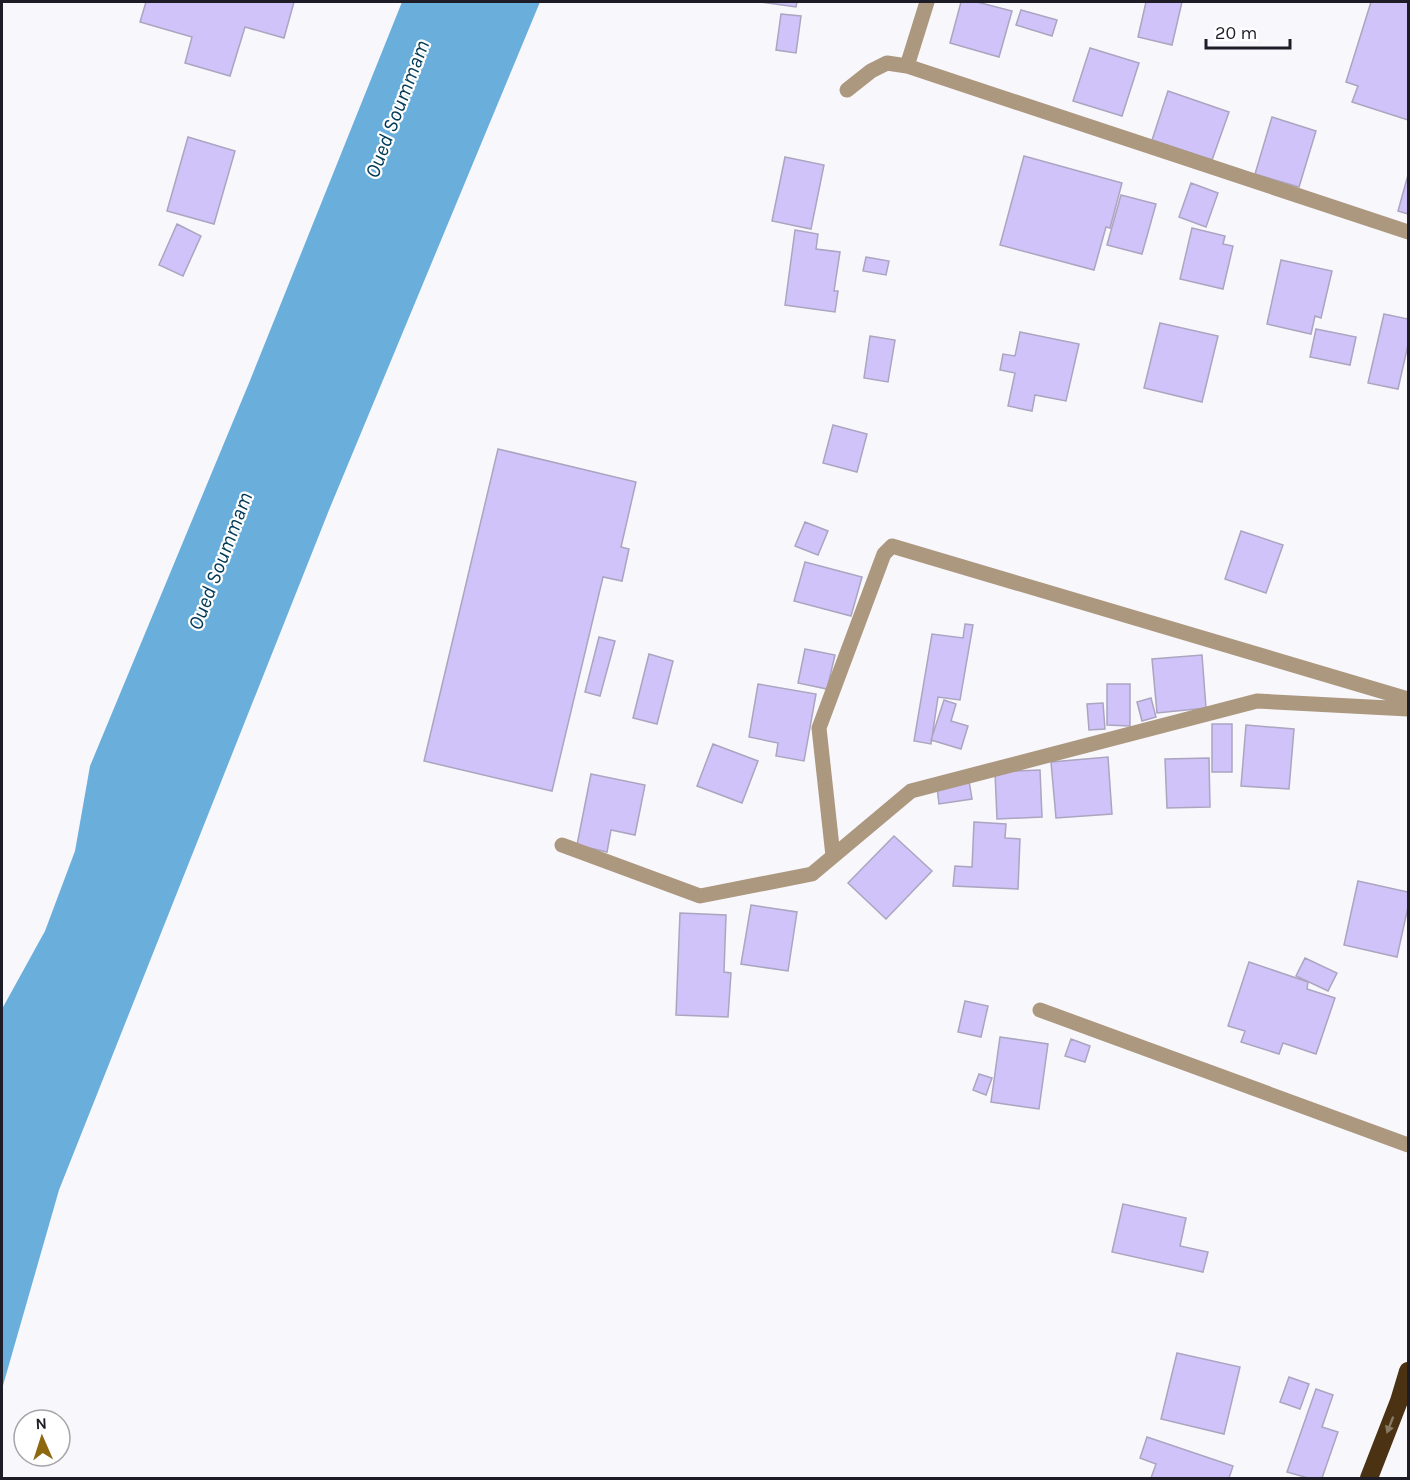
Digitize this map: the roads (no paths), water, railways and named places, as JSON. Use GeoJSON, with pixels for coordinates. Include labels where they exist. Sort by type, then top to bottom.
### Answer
{"type":"FeatureCollection","features":[{"type":"Feature","properties":{"kind":"highway"},"geometry":{"type":"LineString","coordinates":[[1369,1479],[1408,1371]]}},
{"type":"Feature","properties":{"kind":"street"},"geometry":{"type":"LineString","coordinates":[[907,66],[927,2]]}},
{"type":"Feature","properties":{"kind":"street"},"geometry":{"type":"LineString","coordinates":[[848,90],[871,71],[887,63],[907,66],[1408,232]]}},
{"type":"Feature","properties":{"kind":"street"},"geometry":{"type":"LineString","coordinates":[[833,856],[819,728],[885,554],[892,546],[1408,699]]}},
{"type":"Feature","properties":{"kind":"street"},"geometry":{"type":"LineString","coordinates":[[562,845],[700,896],[812,874],[911,791],[1257,701],[1408,709]]}},
{"type":"Feature","properties":{"kind":"street"},"geometry":{"type":"LineString","coordinates":[[1040,1010],[1408,1145]]}},
{"type":"Feature","properties":{"kind":"water","name":"Oued Soummam"},"geometry":{"type":"Polygon","coordinates":[[[402,2],[540,2],[329,510],[59,1190],[2,1389],[2,1009],[45,931],[75,851],[90,766],[249,383],[402,2]]]}}]}
